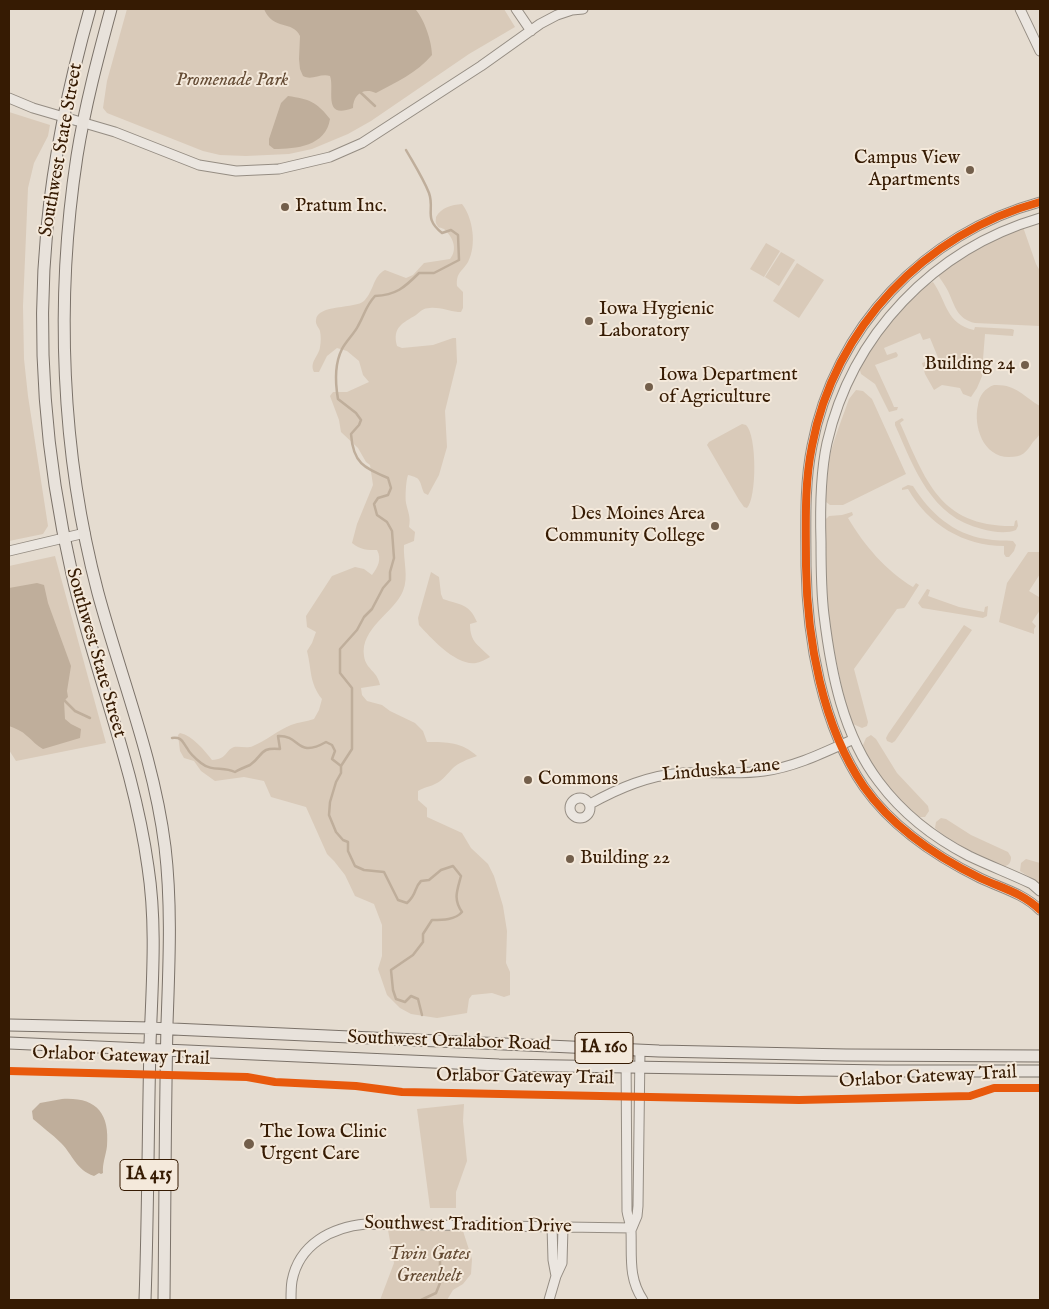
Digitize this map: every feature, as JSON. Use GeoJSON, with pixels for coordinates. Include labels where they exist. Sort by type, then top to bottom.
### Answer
{"type":"FeatureCollection","features":[{"type":"Feature","properties":{"kind":"main road","name":"Southwest State Street"},"geometry":{"type":"LineString","coordinates":[[90,9],[74,66],[53,178],[43,279],[44,382],[53,479],[64,538],[85,624],[131,779],[145,847],[154,918],[145,1300]]}},
{"type":"Feature","properties":{"kind":"main road"},"geometry":{"type":"LineString","coordinates":[[103,37],[106,9]]}},
{"type":"Feature","properties":{"kind":"main road","name":"Southwest State Street"},"geometry":{"type":"LineString","coordinates":[[111,9],[83,121],[75,169],[65,277],[64,351],[72,449],[85,533],[98,594],[144,744],[162,829],[169,884],[170,957],[167,1029],[164,1300]]}},
{"type":"Feature","properties":{"kind":"main road","name":"Southwest Oralabor Road"},"geometry":{"type":"LineString","coordinates":[[9,1025],[151,1028],[640,1050],[780,1054],[1040,1056]]}},
{"type":"Feature","properties":{"kind":"main road","name":"Southwest Oralabor Road"},"geometry":{"type":"LineString","coordinates":[[9,1043],[499,1065],[1040,1071]]}},
{"type":"Feature","properties":{"kind":"street"},"geometry":{"type":"LineString","coordinates":[[516,9],[531,31]]}},
{"type":"Feature","properties":{"kind":"street"},"geometry":{"type":"LineString","coordinates":[[9,98],[33,108],[83,121],[136,140],[185,161],[212,168],[263,171],[293,167],[330,157],[362,143],[557,15],[572,9],[583,9]]}},
{"type":"Feature","properties":{"kind":"street"},"geometry":{"type":"LineString","coordinates":[[1020,9],[1040,50]]}},
{"type":"Feature","properties":{"kind":"street"},"geometry":{"type":"LineString","coordinates":[[1040,202],[1004,214],[962,235],[935,252],[906,276],[883,300],[862,327],[844,356],[825,397],[814,432],[808,473],[806,510],[806,579],[816,660],[827,708],[840,745],[850,765],[865,788],[888,816],[903,830],[949,862],[1015,892],[1040,910]]}},
{"type":"Feature","properties":{"kind":"street"},"geometry":{"type":"LineString","coordinates":[[1040,218],[1006,229],[955,256],[916,287],[884,322],[863,352],[840,401],[827,444],[820,501],[821,581],[826,633],[843,709],[854,739],[866,763],[882,787],[907,813],[926,829],[956,849],[1032,884],[1040,891]]}},
{"type":"Feature","properties":{"kind":"street"},"geometry":{"type":"LineString","coordinates":[[9,550],[85,533]]}},
{"type":"Feature","properties":{"kind":"street","name":"Linduska Lane"},"geometry":{"type":"LineString","coordinates":[[590,804],[623,787],[646,779],[685,773],[762,772],[786,766],[854,739]]}},
{"type":"Feature","properties":{"kind":"street"},"geometry":{"type":"LineString","coordinates":[[626,1049],[627,1211],[632,1228],[631,1266],[636,1290],[643,1300]]}},
{"type":"Feature","properties":{"kind":"street"},"geometry":{"type":"LineString","coordinates":[[632,1228],[637,1216],[638,1206],[640,1050]]}},
{"type":"Feature","properties":{"kind":"street","name":"Southwest Tradition Drive"},"geometry":{"type":"LineString","coordinates":[[291,1300],[292,1280],[300,1259],[313,1243],[326,1234],[346,1226],[366,1224],[632,1228]]}},
{"type":"Feature","properties":{"kind":"street"},"geometry":{"type":"LineString","coordinates":[[552,1226],[553,1260],[556,1276]]}},
{"type":"Feature","properties":{"kind":"street"},"geometry":{"type":"LineString","coordinates":[[549,1300],[562,1263],[563,1227]]}},
{"type":"Feature","properties":{"kind":"green space","name":"Promenade Park"},"geometry":{"type":"Polygon","coordinates":[[[127,9],[504,9],[515,27],[469,54],[371,121],[348,134],[312,149],[289,154],[220,155],[203,151],[107,113],[103,108],[107,81],[127,9]]]}},
{"type":"Feature","properties":{"kind":"green space"},"geometry":{"type":"Polygon","coordinates":[[[9,112],[50,125],[48,136],[34,163],[28,188],[23,306],[24,359],[28,396],[48,526],[43,534],[9,541],[9,112]]]}},
{"type":"Feature","properties":{"kind":"green space"},"geometry":{"type":"Polygon","coordinates":[[[462,204],[469,217],[473,240],[471,255],[457,278],[457,286],[463,292],[463,308],[461,312],[437,308],[422,310],[403,323],[396,334],[397,346],[402,348],[433,345],[456,338],[457,362],[445,411],[447,447],[439,475],[428,495],[424,493],[418,479],[408,475],[407,477],[406,500],[409,527],[415,532],[414,541],[404,545],[405,586],[399,599],[372,629],[364,646],[365,661],[377,676],[380,685],[361,688],[362,695],[367,701],[382,705],[415,723],[423,731],[427,742],[460,745],[477,756],[457,765],[439,782],[418,791],[418,800],[427,808],[427,817],[462,833],[471,848],[488,864],[494,876],[503,906],[507,931],[506,963],[510,972],[510,995],[504,997],[492,993],[472,995],[469,999],[467,1013],[437,1018],[411,1014],[400,1008],[387,995],[378,969],[382,956],[382,925],[374,904],[355,896],[345,875],[327,854],[306,807],[271,797],[264,781],[244,777],[215,781],[201,771],[194,761],[184,758],[180,751],[178,735],[180,733],[189,737],[212,760],[221,758],[234,747],[251,747],[291,725],[314,719],[319,710],[322,699],[313,682],[307,651],[316,632],[307,627],[306,616],[332,576],[355,567],[364,569],[372,575],[378,566],[379,560],[377,550],[367,550],[352,543],[357,524],[373,485],[370,465],[366,462],[358,448],[341,432],[339,420],[330,396],[333,392],[347,392],[369,382],[363,375],[359,361],[347,351],[337,348],[327,356],[319,372],[314,372],[313,362],[321,341],[316,320],[323,311],[364,301],[378,276],[385,270],[406,278],[413,275],[424,263],[450,259],[454,251],[452,239],[444,229],[438,226],[436,217],[447,207],[462,204]]]}},
{"type":"Feature","properties":{"kind":"green space"},"geometry":{"type":"Polygon","coordinates":[[[1023,227],[1040,271],[1040,326],[975,323],[964,318],[957,311],[947,289],[937,274],[977,248],[1023,227]]]}},
{"type":"Feature","properties":{"kind":"green space"},"geometry":{"type":"Polygon","coordinates":[[[766,243],[780,251],[764,277],[750,269],[766,243]]]}},
{"type":"Feature","properties":{"kind":"green space"},"geometry":{"type":"Polygon","coordinates":[[[781,252],[795,260],[779,286],[765,277],[781,252]]]}},
{"type":"Feature","properties":{"kind":"green space"},"geometry":{"type":"Polygon","coordinates":[[[797,263],[824,280],[799,318],[773,301],[797,263]]]}},
{"type":"Feature","properties":{"kind":"green space"},"geometry":{"type":"Polygon","coordinates":[[[933,282],[948,311],[958,323],[974,330],[975,327],[1012,329],[1014,330],[1013,336],[985,334],[983,359],[989,360],[991,365],[983,374],[971,397],[963,394],[960,388],[942,385],[934,390],[925,374],[922,363],[925,362],[926,366],[939,360],[930,338],[923,340],[920,333],[884,348],[887,355],[896,352],[898,355],[875,365],[894,407],[898,407],[897,410],[889,412],[875,384],[861,374],[859,367],[891,319],[912,296],[933,282]]]}},
{"type":"Feature","properties":{"kind":"green space"},"geometry":{"type":"Polygon","coordinates":[[[994,385],[1008,386],[1019,391],[1040,406],[1040,433],[1023,454],[1009,457],[1000,456],[992,452],[982,439],[977,422],[979,402],[985,390],[994,385]]]}},
{"type":"Feature","properties":{"kind":"green space"},"geometry":{"type":"Polygon","coordinates":[[[856,390],[863,391],[872,399],[906,474],[843,505],[830,505],[826,502],[825,490],[828,463],[849,399],[856,390]]]}},
{"type":"Feature","properties":{"kind":"green space"},"geometry":{"type":"Polygon","coordinates":[[[902,418],[904,420],[900,423],[918,464],[939,497],[952,509],[969,518],[989,524],[1014,526],[1017,520],[1018,526],[1016,530],[995,532],[964,523],[937,502],[917,474],[895,425],[895,422],[902,418]]]}},
{"type":"Feature","properties":{"kind":"green space"},"geometry":{"type":"Polygon","coordinates":[[[742,424],[746,425],[750,431],[754,453],[753,492],[747,508],[739,500],[707,445],[709,442],[742,424]]]}},
{"type":"Feature","properties":{"kind":"green space"},"geometry":{"type":"Polygon","coordinates":[[[908,485],[913,486],[927,505],[953,527],[989,540],[1013,541],[1016,545],[1014,551],[1009,557],[1006,557],[1004,546],[975,542],[948,531],[926,513],[908,489],[902,490],[902,488],[908,485]]]}},
{"type":"Feature","properties":{"kind":"green space"},"geometry":{"type":"Polygon","coordinates":[[[852,512],[853,515],[848,518],[876,557],[903,581],[913,587],[916,583],[919,585],[905,607],[897,609],[854,669],[868,722],[867,726],[862,728],[853,724],[844,697],[834,651],[824,576],[825,520],[829,516],[852,512]]]}},
{"type":"Feature","properties":{"kind":"green space"},"geometry":{"type":"Polygon","coordinates":[[[1028,552],[1040,552],[1040,574],[1029,591],[1039,597],[1040,595],[1040,610],[1032,622],[1036,626],[1034,634],[999,622],[1007,583],[1028,552]]]}},
{"type":"Feature","properties":{"kind":"green space"},"geometry":{"type":"Polygon","coordinates":[[[55,556],[106,743],[16,761],[9,750],[9,566],[55,556]]]}},
{"type":"Feature","properties":{"kind":"green space"},"geometry":{"type":"Polygon","coordinates":[[[431,572],[439,577],[443,599],[471,611],[477,622],[470,624],[473,640],[490,657],[476,663],[460,660],[444,650],[419,625],[418,618],[431,572]]]}},
{"type":"Feature","properties":{"kind":"green space"},"geometry":{"type":"Polygon","coordinates":[[[927,589],[930,590],[928,596],[959,607],[984,612],[985,607],[988,606],[987,616],[983,618],[922,608],[918,603],[927,589]]]}},
{"type":"Feature","properties":{"kind":"green space"},"geometry":{"type":"Polygon","coordinates":[[[964,625],[972,630],[895,741],[892,743],[887,741],[888,734],[964,625]]]}},
{"type":"Feature","properties":{"kind":"green space"},"geometry":{"type":"Polygon","coordinates":[[[871,735],[876,739],[897,773],[928,806],[929,811],[925,817],[919,817],[903,802],[871,764],[863,745],[866,738],[871,735]]]}},
{"type":"Feature","properties":{"kind":"green space"},"geometry":{"type":"Polygon","coordinates":[[[941,818],[946,819],[971,835],[1008,852],[1011,857],[1010,863],[1005,866],[991,862],[947,837],[935,828],[936,822],[941,818]]]}},
{"type":"Feature","properties":{"kind":"green space"},"geometry":{"type":"Polygon","coordinates":[[[1026,859],[1040,863],[1040,884],[1020,871],[1021,863],[1026,859]]]}},
{"type":"Feature","properties":{"kind":"green space","name":"Twin Gates Greenbelt"},"geometry":{"type":"Polygon","coordinates":[[[464,1104],[463,1121],[467,1161],[456,1192],[456,1208],[430,1208],[417,1109],[464,1104]]]}},
{"type":"Feature","properties":{"kind":"green space","name":"Twin Gates Greenbelt"},"geometry":{"type":"Polygon","coordinates":[[[388,1230],[463,1231],[472,1259],[471,1274],[463,1284],[453,1290],[447,1300],[380,1300],[394,1263],[388,1230]]]}},
{"type":"Feature","properties":{"kind":"shaded area"},"geometry":{"type":"Polygon","coordinates":[[[264,9],[415,9],[427,31],[432,55],[413,72],[399,81],[376,93],[367,91],[360,93],[353,103],[353,108],[343,111],[337,110],[333,107],[330,76],[323,75],[310,78],[303,76],[299,59],[300,36],[293,28],[272,20],[264,9]]]}},
{"type":"Feature","properties":{"kind":"shaded area"},"geometry":{"type":"Polygon","coordinates":[[[288,96],[312,102],[330,119],[323,135],[309,144],[300,147],[274,149],[269,145],[269,139],[281,103],[288,96]]]}},
{"type":"Feature","properties":{"kind":"shaded area"},"geometry":{"type":"Polygon","coordinates":[[[37,583],[44,585],[48,603],[71,666],[67,691],[68,697],[64,701],[65,719],[81,729],[80,738],[43,749],[23,733],[9,726],[9,588],[37,583]]]}},
{"type":"Feature","properties":{"kind":"shaded area"},"geometry":{"type":"Polygon","coordinates":[[[74,1099],[92,1104],[103,1116],[106,1124],[107,1146],[103,1173],[94,1176],[83,1170],[61,1143],[33,1119],[32,1111],[40,1103],[74,1099]]]}},
{"type":"Feature","properties":{"kind":"waterway"},"geometry":{"type":"LineString","coordinates":[[360,92],[375,106]]}},
{"type":"Feature","properties":{"kind":"waterway"},"geometry":{"type":"LineString","coordinates":[[406,150],[429,193],[431,199],[431,218],[436,228],[442,233],[451,230],[458,235],[459,260],[434,273],[419,273],[404,287],[389,294],[375,296],[339,355],[336,367],[338,399],[356,413],[361,420],[351,434],[354,452],[366,467],[388,478],[391,488],[388,495],[378,498],[374,504],[377,515],[387,522],[392,531],[394,558],[390,580],[357,630],[340,649],[340,673],[352,688],[352,749],[341,766],[341,773],[330,802],[329,815],[336,832],[343,840],[348,842],[348,851],[355,866],[364,870],[384,872],[398,900],[407,903],[421,881],[429,880],[441,870],[453,866],[461,876],[457,891],[457,903],[462,912],[452,918],[432,920],[423,934],[423,942],[413,955],[391,970],[396,999],[405,1002],[411,996],[418,999],[422,1015]]}},
{"type":"Feature","properties":{"kind":"waterway"},"geometry":{"type":"LineString","coordinates":[[63,699],[75,711],[90,718]]}},
{"type":"Feature","properties":{"kind":"waterway"},"geometry":{"type":"LineString","coordinates":[[172,738],[181,740],[191,754],[205,766],[235,772],[250,765],[262,752],[268,749],[280,749],[278,736],[291,739],[299,745],[309,748],[326,742],[332,745],[335,751],[332,759],[341,766]]}},
{"type":"Feature","properties":{"kind":"waterway"},"geometry":{"type":"LineString","coordinates":[[421,1300],[436,1293],[440,1283],[440,1261]]}},
{"type":"Feature","properties":{"kind":"cycle path"},"geometry":{"type":"LineString","coordinates":[[1040,202],[998,217],[959,237],[923,262],[891,291],[863,325],[841,362],[823,403],[809,461],[806,521],[807,594],[814,652],[827,710],[849,763],[875,802],[916,840],[963,869],[1019,895],[1040,910]]}},
{"type":"Feature","properties":{"kind":"cycle path","name":"Orlabor Gateway Trail"},"geometry":{"type":"LineString","coordinates":[[9,1071],[247,1077],[275,1082],[356,1086],[402,1092],[799,1100],[970,1096],[994,1088],[1040,1088]]}},
{"type":"Feature","properties":{"kind":"place","name":"Campus View Apartments"},"geometry":{"type":"Point","coordinates":[970,170]}},
{"type":"Feature","properties":{"kind":"place","name":"Pratum Inc."},"geometry":{"type":"Point","coordinates":[285,207]}},
{"type":"Feature","properties":{"kind":"place","name":"Iowa Hygienic Laboratory"},"geometry":{"type":"Point","coordinates":[589,321]}},
{"type":"Feature","properties":{"kind":"place","name":"Building 24"},"geometry":{"type":"Point","coordinates":[1025,365]}},
{"type":"Feature","properties":{"kind":"place","name":"Iowa Department of Agriculture"},"geometry":{"type":"Point","coordinates":[649,387]}},
{"type":"Feature","properties":{"kind":"place","name":"Des Moines Area Community College"},"geometry":{"type":"Point","coordinates":[715,526]}},
{"type":"Feature","properties":{"kind":"place","name":"Commons"},"geometry":{"type":"Point","coordinates":[528,780]}},
{"type":"Feature","properties":{"kind":"place","name":"Building 22"},"geometry":{"type":"Point","coordinates":[570,859]}},
{"type":"Feature","properties":{"kind":"place","name":"The Iowa Clinic Urgent Care"},"geometry":{"type":"Point","coordinates":[249,1144]}}]}
